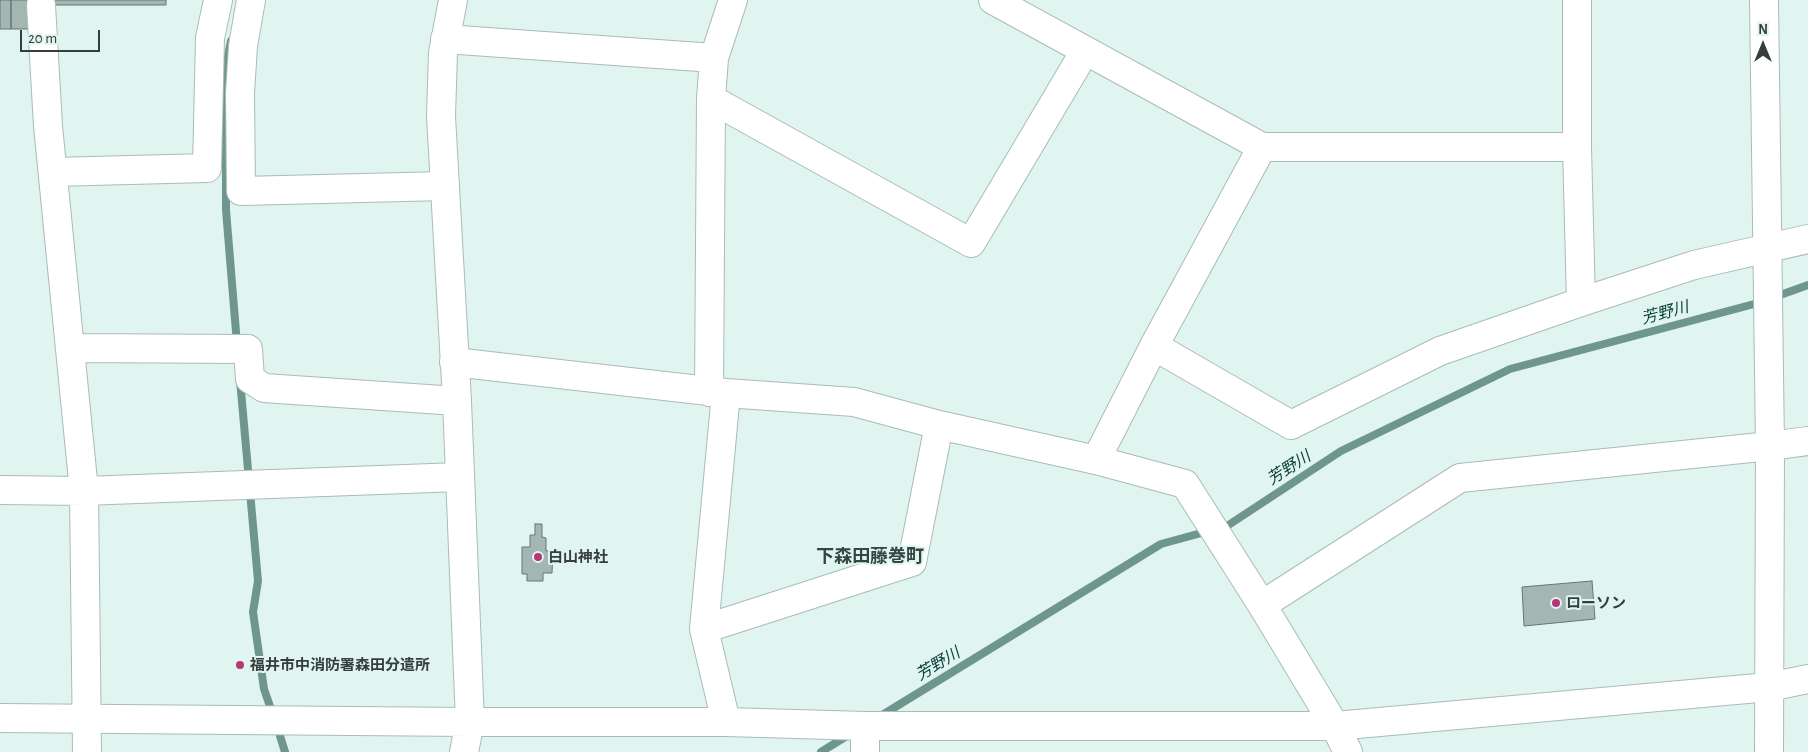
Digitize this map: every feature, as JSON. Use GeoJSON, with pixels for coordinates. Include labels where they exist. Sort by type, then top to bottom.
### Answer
{"type":"FeatureCollection","features":[{"type":"Feature","properties":{"kind":"street"},"geometry":{"type":"LineString","coordinates":[[53,172],[207,168],[210,38],[218,0]]}},
{"type":"Feature","properties":{"kind":"street"},"geometry":{"type":"LineString","coordinates":[[251,0],[242,46],[240,93],[241,191],[445,186]]}},
{"type":"Feature","properties":{"kind":"street"},"geometry":{"type":"LineString","coordinates":[[453,0],[443,52],[441,116],[457,401],[470,722],[464,752]]}},
{"type":"Feature","properties":{"kind":"street"},"geometry":{"type":"LineString","coordinates":[[726,722],[704,629],[718,393],[711,99],[714,58],[732,0]]}},
{"type":"Feature","properties":{"kind":"street"},"geometry":{"type":"LineString","coordinates":[[993,0],[1262,147],[1577,146]]}},
{"type":"Feature","properties":{"kind":"street"},"geometry":{"type":"LineString","coordinates":[[1577,0],[1577,146],[1581,302]]}},
{"type":"Feature","properties":{"kind":"street"},"geometry":{"type":"LineString","coordinates":[[1764,0],[1770,446],[1769,752]]}},
{"type":"Feature","properties":{"kind":"street"},"geometry":{"type":"LineString","coordinates":[[41,6],[53,172],[84,491],[87,752]]}},
{"type":"Feature","properties":{"kind":"street"},"geometry":{"type":"LineString","coordinates":[[446,39],[714,58]]}},
{"type":"Feature","properties":{"kind":"street"},"geometry":{"type":"LineString","coordinates":[[711,99],[971,243],[1085,51]]}},
{"type":"Feature","properties":{"kind":"street"},"geometry":{"type":"LineString","coordinates":[[1096,460],[1154,346],[1262,147]]}},
{"type":"Feature","properties":{"kind":"street"},"geometry":{"type":"LineString","coordinates":[[1154,346],[1291,425],[1440,351],[1694,265],[1808,238]]}},
{"type":"Feature","properties":{"kind":"street"},"geometry":{"type":"LineString","coordinates":[[70,348],[248,349],[250,379],[264,388],[457,401]]}},
{"type":"Feature","properties":{"kind":"street"},"geometry":{"type":"LineString","coordinates":[[454,362],[718,393],[854,402],[939,425],[1096,460],[1185,484],[1262,605],[1348,752]]}},
{"type":"Feature","properties":{"kind":"street"},"geometry":{"type":"LineString","coordinates":[[704,629],[912,562],[939,425]]}},
{"type":"Feature","properties":{"kind":"street"},"geometry":{"type":"LineString","coordinates":[[1262,605],[1460,478],[1808,441]]}},
{"type":"Feature","properties":{"kind":"street"},"geometry":{"type":"LineString","coordinates":[[0,490],[84,491],[460,477]]}},
{"type":"Feature","properties":{"kind":"street"},"geometry":{"type":"LineString","coordinates":[[0,718],[726,722],[865,739],[1334,726],[1769,687],[1808,680]]}},
{"type":"Feature","properties":{"kind":"building"},"geometry":{"type":"Polygon","coordinates":[[[0,0],[11,0],[11,29],[0,29],[0,0]]]}},
{"type":"Feature","properties":{"kind":"building"},"geometry":{"type":"Polygon","coordinates":[[[11,0],[29,0],[29,29],[11,29],[11,0]]]}},
{"type":"Feature","properties":{"kind":"building"},"geometry":{"type":"Polygon","coordinates":[[[51,0],[166,0],[166,5],[51,5],[51,0]]]}},
{"type":"Feature","properties":{"kind":"building"},"geometry":{"type":"Polygon","coordinates":[[[535,524],[542,524],[542,537],[546,538],[546,551],[553,551],[552,573],[543,573],[543,581],[527,581],[527,574],[522,574],[522,547],[530,547],[530,535],[535,535],[535,524]]]}},
{"type":"Feature","properties":{"kind":"building"},"geometry":{"type":"Polygon","coordinates":[[[1592,581],[1595,619],[1524,626],[1522,587],[1592,581]]]}},
{"type":"Feature","properties":{"kind":"waterway"},"geometry":{"type":"LineString","coordinates":[[231,41],[226,66],[226,210],[237,344]]}},
{"type":"Feature","properties":{"kind":"waterway","name":"芳野川"},"geometry":{"type":"LineString","coordinates":[[879,717],[1161,544],[1227,526],[1341,451],[1510,369],[1758,303],[1808,285]]}},
{"type":"Feature","properties":{"kind":"waterway"},"geometry":{"type":"LineString","coordinates":[[240,380],[258,581],[253,612],[264,689],[273,715]]}},
{"type":"Feature","properties":{"kind":"waterway"},"geometry":{"type":"LineString","coordinates":[[277,726],[285,752]]}},
{"type":"Feature","properties":{"kind":"waterway","name":"芳野川"},"geometry":{"type":"LineString","coordinates":[[821,752],[850,734]]}},
{"type":"Feature","properties":{"kind":"place","name":"白山神社"},"geometry":{"type":"Point","coordinates":[538,557]}},
{"type":"Feature","properties":{"kind":"place","name":"ローソン"},"geometry":{"type":"Point","coordinates":[1556,603]}},
{"type":"Feature","properties":{"kind":"place","name":"福井市中消防署森田分遣所"},"geometry":{"type":"Point","coordinates":[240,665]}},
{"type":"Feature","properties":{"kind":"district","name":"下森田藤巻町"},"geometry":{"type":"Point","coordinates":[870,557]}}]}
